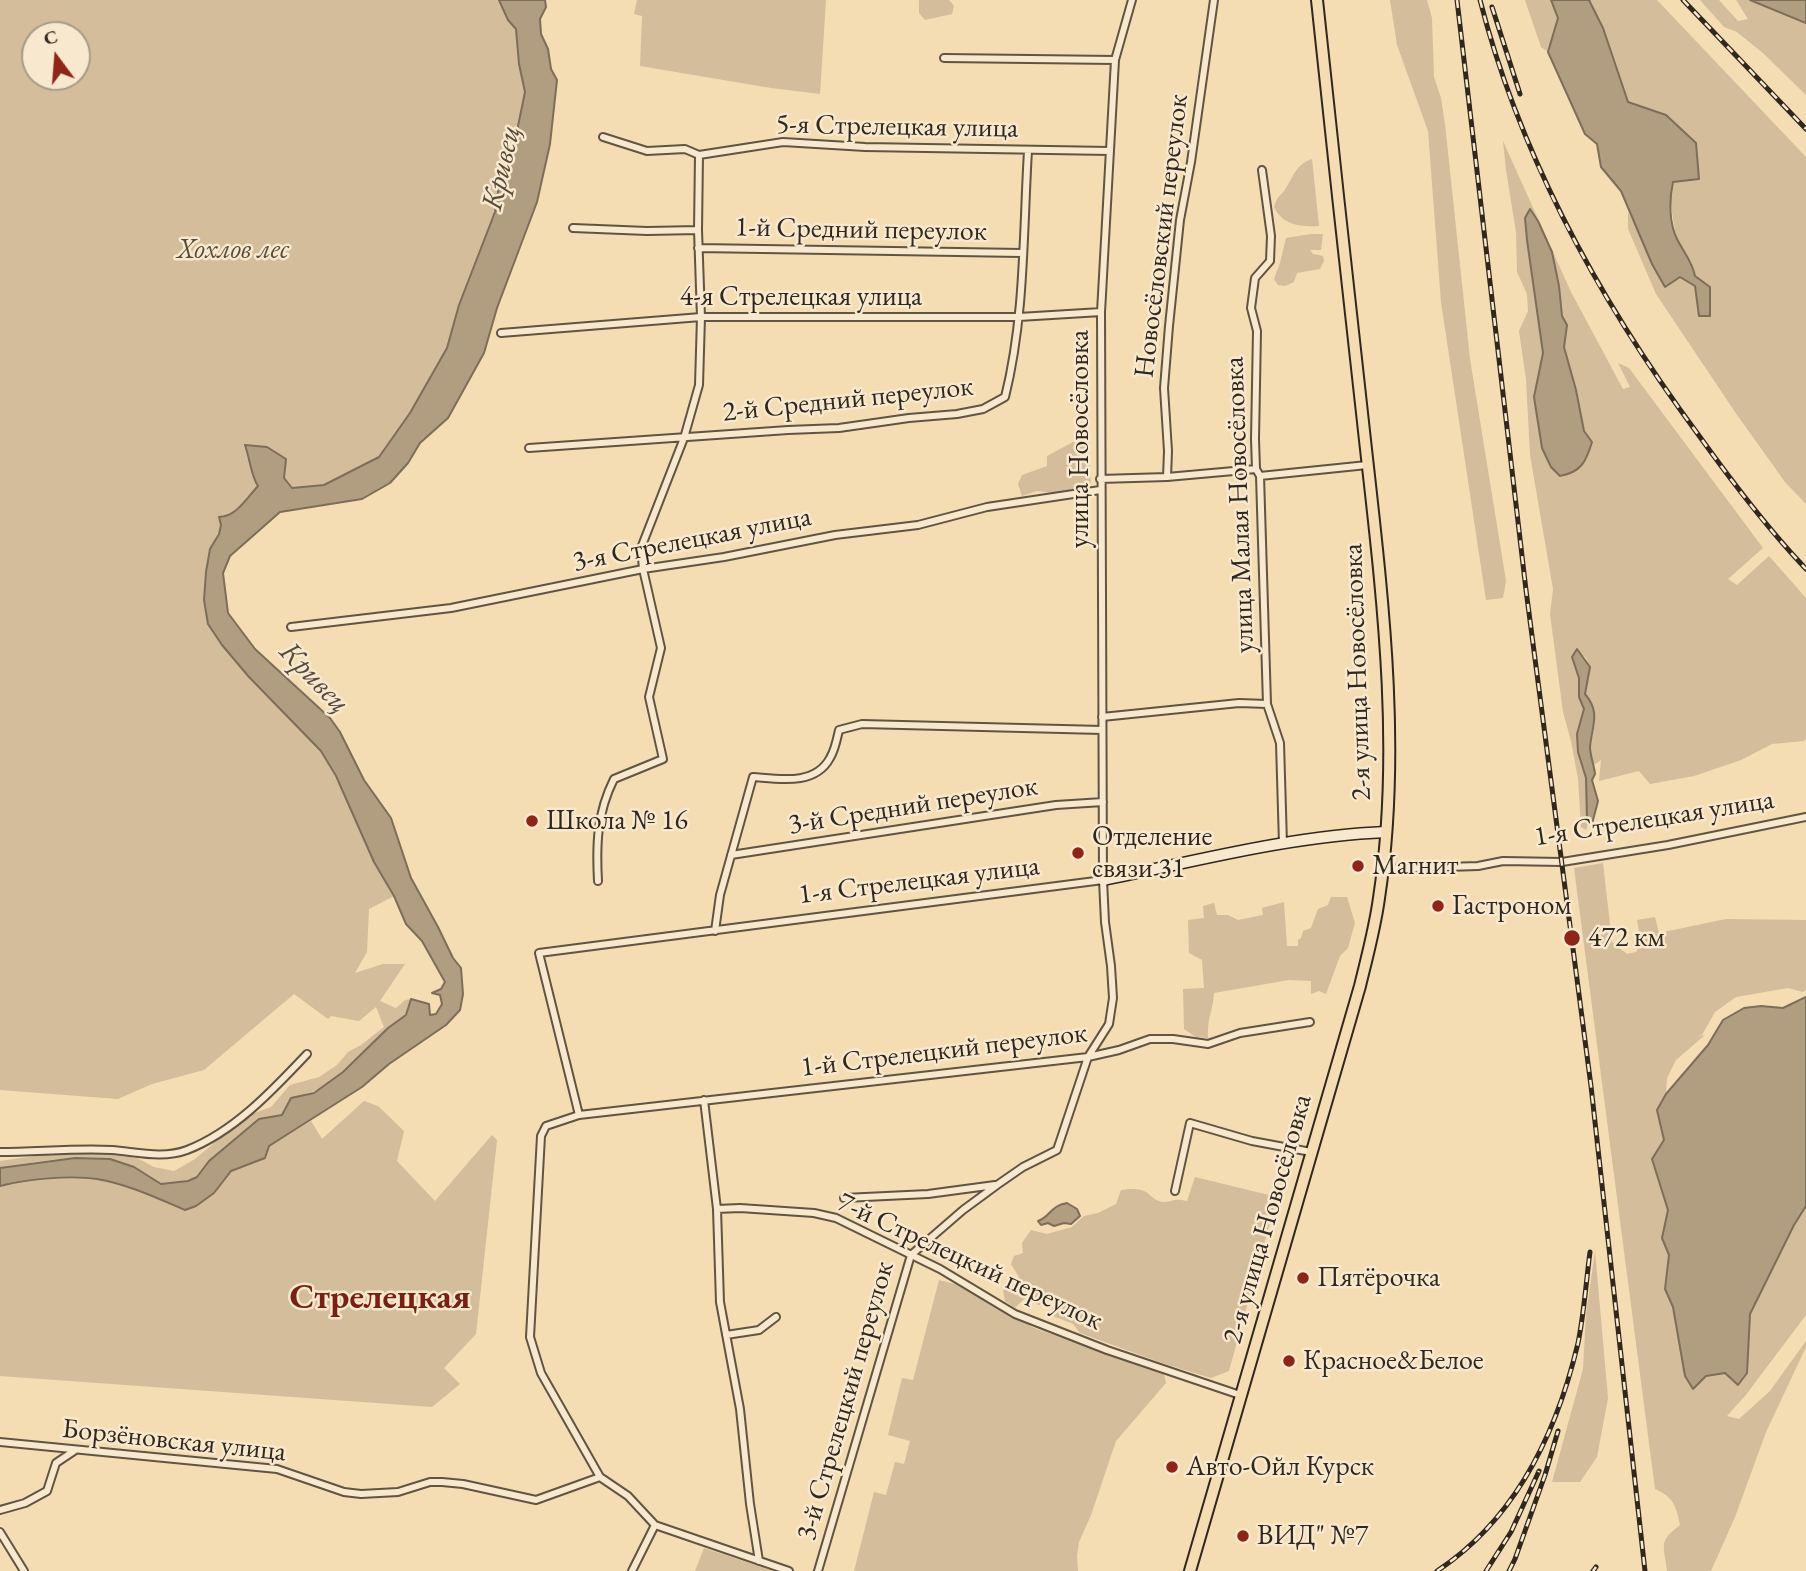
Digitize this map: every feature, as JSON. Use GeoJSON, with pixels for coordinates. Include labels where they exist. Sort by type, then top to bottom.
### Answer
{"type":"FeatureCollection","features":[{"type":"Feature","properties":{"kind":"main road","name":"2-я улица Новосёловка"},"geometry":{"type":"LineString","coordinates":[[1191,1571],[1368,954],[1383,870],[1388,757],[1387,683],[1367,464],[1317,0]]}},
{"type":"Feature","properties":{"kind":"street","name":"улица Новосёловка"},"geometry":{"type":"LineString","coordinates":[[1058,1150],[1088,1057],[1109,1024],[1113,998],[1103,880],[1101,312],[1115,60],[1132,0]]}},
{"type":"Feature","properties":{"kind":"street","name":"Новосёловский переулок"},"geometry":{"type":"LineString","coordinates":[[1167,477],[1164,388],[1169,327],[1180,220],[1214,0]]}},
{"type":"Feature","properties":{"kind":"street"},"geometry":{"type":"LineString","coordinates":[[944,58],[1115,60]]}},
{"type":"Feature","properties":{"kind":"street","name":"5-я Стрелецкая улица"},"geometry":{"type":"LineString","coordinates":[[603,137],[647,151],[685,149],[699,155],[783,142],[865,147],[1110,151]]}},
{"type":"Feature","properties":{"kind":"street","name":"2-й Средний переулок"},"geometry":{"type":"LineString","coordinates":[[529,448],[839,428],[984,409],[1005,397],[1012,370],[1019,317],[1028,151]]}},
{"type":"Feature","properties":{"kind":"street"},"geometry":{"type":"LineString","coordinates":[[598,881],[597,830],[600,814],[614,779],[663,759],[649,697],[661,649],[643,569],[641,548],[684,438],[699,385],[699,155]]}},
{"type":"Feature","properties":{"kind":"street","name":"улица Малая Новосёловка"},"geometry":{"type":"LineString","coordinates":[[1262,170],[1271,236],[1270,261],[1255,278],[1251,308],[1257,331],[1258,472],[1267,704],[1280,743],[1283,844]]}},
{"type":"Feature","properties":{"kind":"street"},"geometry":{"type":"LineString","coordinates":[[573,228],[698,230]]}},
{"type":"Feature","properties":{"kind":"street","name":"1-й Средний переулок"},"geometry":{"type":"LineString","coordinates":[[698,248],[1022,253]]}},
{"type":"Feature","properties":{"kind":"street","name":"4-я Стрелецкая улица"},"geometry":{"type":"LineString","coordinates":[[501,333],[701,317],[1019,317],[1101,312]]}},
{"type":"Feature","properties":{"kind":"street"},"geometry":{"type":"LineString","coordinates":[[1100,479],[1367,464]]}},
{"type":"Feature","properties":{"kind":"street","name":"3-я Стрелецкая улица"},"geometry":{"type":"LineString","coordinates":[[291,627],[451,608],[643,569],[723,557],[835,535],[918,525],[987,507],[1100,490]]}},
{"type":"Feature","properties":{"kind":"street"},"geometry":{"type":"LineString","coordinates":[[1102,717],[1239,703],[1267,704]]}},
{"type":"Feature","properties":{"kind":"street"},"geometry":{"type":"LineString","coordinates":[[715,931],[716,915],[753,777],[798,779],[811,776],[831,757],[839,730],[862,724],[1102,730]]}},
{"type":"Feature","properties":{"kind":"street","name":"3-й Средний переулок"},"geometry":{"type":"LineString","coordinates":[[731,855],[1056,805],[1102,802]]}},
{"type":"Feature","properties":{"kind":"street","name":"1-я Стрелецкая улица"},"geometry":{"type":"LineString","coordinates":[[1383,870],[1478,866],[1503,861],[1562,862],[1668,845],[1806,817]]}},
{"type":"Feature","properties":{"kind":"street","name":"1-я Стрелецкая улица"},"geometry":{"type":"LineString","coordinates":[[579,1115],[539,953],[1103,880],[1283,844],[1357,833],[1386,832]]}},
{"type":"Feature","properties":{"kind":"street","name":"1-й Стрелецкий переулок"},"geometry":{"type":"LineString","coordinates":[[579,1115],[1088,1057],[1150,1039],[1208,1044],[1240,1032],[1310,1022]]}},
{"type":"Feature","properties":{"kind":"street"},"geometry":{"type":"LineString","coordinates":[[0,1152],[111,1150],[168,1155],[186,1151],[236,1121],[273,1090],[307,1054]]}},
{"type":"Feature","properties":{"kind":"street"},"geometry":{"type":"LineString","coordinates":[[704,1100],[717,1209],[720,1302],[740,1409],[759,1561]]}},
{"type":"Feature","properties":{"kind":"street"},"geometry":{"type":"LineString","coordinates":[[579,1115],[546,1126],[541,1136],[530,1337],[541,1373],[600,1477],[628,1496],[655,1525],[789,1571]]}},
{"type":"Feature","properties":{"kind":"street"},"geometry":{"type":"LineString","coordinates":[[1175,1191],[1189,1123],[1252,1141],[1311,1152]]}},
{"type":"Feature","properties":{"kind":"street","name":"3-й Стрелецкий переулок"},"geometry":{"type":"LineString","coordinates":[[818,1571],[911,1255],[997,1185],[1023,1167],[1058,1150]]}},
{"type":"Feature","properties":{"kind":"street"},"geometry":{"type":"LineString","coordinates":[[844,1198],[928,1194],[997,1185]]}},
{"type":"Feature","properties":{"kind":"street","name":"7-й Стрелецкий переулок"},"geometry":{"type":"LineString","coordinates":[[717,1209],[814,1213],[836,1218],[951,1275],[1016,1314],[1107,1350],[1240,1395]]}},
{"type":"Feature","properties":{"kind":"street"},"geometry":{"type":"LineString","coordinates":[[726,1335],[759,1330],[776,1317]]}},
{"type":"Feature","properties":{"kind":"street","name":"Борзёновская улица"},"geometry":{"type":"LineString","coordinates":[[0,1443],[277,1469],[344,1492],[361,1494],[398,1492],[430,1482],[442,1482],[536,1500],[600,1477]]}},
{"type":"Feature","properties":{"kind":"street"},"geometry":{"type":"LineString","coordinates":[[0,1510],[25,1503],[47,1491],[56,1463],[75,1451]]}},
{"type":"Feature","properties":{"kind":"street"},"geometry":{"type":"LineString","coordinates":[[632,1571],[655,1525]]}},
{"type":"Feature","properties":{"kind":"street"},"geometry":{"type":"LineString","coordinates":[[0,1532],[24,1571]]}},
{"type":"Feature","properties":{"kind":"green space","name":"Хохлов лес"},"geometry":{"type":"Polygon","coordinates":[[[0,0],[499,0],[508,20],[516,28],[525,92],[516,136],[500,179],[495,212],[447,348],[410,413],[379,457],[324,485],[292,488],[226,517],[210,549],[222,645],[249,677],[321,751],[348,801],[374,862],[394,896],[369,909],[367,952],[355,973],[383,964],[405,964],[380,1001],[396,1008],[405,1000],[411,999],[408,1011],[337,1076],[315,1091],[307,1093],[282,1115],[259,1119],[209,1161],[197,1177],[188,1181],[161,1184],[124,1164],[100,1158],[56,1160],[0,1168],[0,1161],[48,1154],[106,1154],[137,1158],[154,1167],[174,1171],[195,1159],[246,1116],[271,1107],[290,1085],[319,1077],[337,1065],[348,1052],[384,1027],[376,1007],[359,1021],[331,1016],[328,1019],[294,994],[204,1070],[152,1084],[118,1099],[0,1090],[0,0]]]}},
{"type":"Feature","properties":{"kind":"green space"},"geometry":{"type":"Polygon","coordinates":[[[637,0],[826,0],[820,94],[640,66],[642,16],[634,14],[637,0]]]}},
{"type":"Feature","properties":{"kind":"green space"},"geometry":{"type":"Polygon","coordinates":[[[919,0],[949,0],[954,6],[952,14],[925,20],[919,13],[919,0]]]}},
{"type":"Feature","properties":{"kind":"green space"},"geometry":{"type":"Polygon","coordinates":[[[1390,0],[1427,0],[1432,18],[1434,77],[1445,124],[1470,359],[1506,581],[1503,598],[1486,600],[1441,302],[1428,131],[1397,45],[1390,0]]]}},
{"type":"Feature","properties":{"kind":"green space"},"geometry":{"type":"Polygon","coordinates":[[[1525,0],[1551,0],[1558,18],[1548,52],[1541,47],[1525,0]]]}},
{"type":"Feature","properties":{"kind":"green space"},"geometry":{"type":"Polygon","coordinates":[[[1589,0],[1657,0],[1806,157],[1806,504],[1785,482],[1735,412],[1656,294],[1628,229],[1628,212],[1665,287],[1680,277],[1695,286],[1692,264],[1676,237],[1670,200],[1673,182],[1666,115],[1628,102],[1603,28],[1589,0]]]}},
{"type":"Feature","properties":{"kind":"green space"},"geometry":{"type":"Polygon","coordinates":[[[1700,0],[1719,0],[1738,21],[1748,19],[1736,0],[1750,0],[1806,23],[1806,95],[1764,54],[1737,32],[1724,27],[1700,0]]]}},
{"type":"Feature","properties":{"kind":"green space"},"geometry":{"type":"Polygon","coordinates":[[[1503,141],[1571,292],[1623,389],[1630,387],[1618,363],[1629,368],[1763,548],[1728,579],[1737,585],[1769,556],[1806,598],[1806,739],[1772,744],[1741,760],[1694,776],[1650,784],[1639,771],[1599,781],[1601,760],[1594,765],[1590,749],[1595,721],[1585,694],[1590,667],[1586,658],[1576,650],[1572,657],[1579,678],[1579,697],[1584,709],[1577,734],[1578,752],[1586,778],[1586,830],[1581,827],[1578,779],[1563,712],[1550,614],[1553,589],[1530,455],[1526,379],[1519,331],[1528,311],[1527,294],[1517,272],[1516,232],[1503,141]],[[1527,240],[1543,353],[1534,397],[1538,419],[1592,442],[1584,431],[1564,347],[1567,325],[1562,316],[1552,252],[1527,240]]]}},
{"type":"Feature","properties":{"kind":"green space"},"geometry":{"type":"Polygon","coordinates":[[[1312,159],[1319,226],[1287,221],[1274,207],[1299,167],[1312,159]]]}},
{"type":"Feature","properties":{"kind":"green space"},"geometry":{"type":"Polygon","coordinates":[[[1323,234],[1321,250],[1310,250],[1313,254],[1323,256],[1320,269],[1297,273],[1294,282],[1285,286],[1278,285],[1274,279],[1286,238],[1323,234]]]}},
{"type":"Feature","properties":{"kind":"green space"},"geometry":{"type":"Polygon","coordinates":[[[1073,442],[1083,442],[1086,446],[1091,483],[1076,490],[1051,493],[1037,491],[1022,496],[1018,484],[1022,475],[1047,466],[1047,456],[1073,442]]]}},
{"type":"Feature","properties":{"kind":"green space"},"geometry":{"type":"Polygon","coordinates":[[[1603,863],[1612,942],[1627,954],[1636,952],[1641,943],[1637,920],[1655,917],[1659,933],[1726,919],[1806,920],[1806,990],[1803,992],[1788,988],[1736,997],[1715,1012],[1702,1035],[1696,1037],[1705,1035],[1676,1060],[1667,1078],[1666,1094],[1657,1110],[1664,1140],[1652,1159],[1668,1210],[1662,1238],[1669,1255],[1665,1289],[1673,1307],[1685,1376],[1693,1389],[1706,1376],[1747,1373],[1750,1314],[1806,1206],[1806,1315],[1727,1416],[1739,1419],[1770,1391],[1806,1341],[1806,1347],[1766,1432],[1735,1517],[1711,1571],[1667,1571],[1665,1540],[1680,1525],[1673,1503],[1655,1489],[1574,868],[1603,863]]]}},
{"type":"Feature","properties":{"kind":"green space"},"geometry":{"type":"Polygon","coordinates":[[[1331,897],[1347,897],[1355,923],[1348,948],[1340,956],[1326,994],[1319,991],[1311,994],[1311,981],[1289,980],[1214,993],[1208,1038],[1196,1037],[1184,1029],[1183,989],[1204,988],[1202,960],[1189,953],[1188,920],[1204,918],[1203,906],[1214,903],[1217,915],[1228,915],[1238,920],[1263,915],[1262,908],[1284,902],[1287,946],[1298,946],[1303,931],[1311,928],[1318,909],[1328,905],[1331,897]]]}},
{"type":"Feature","properties":{"kind":"green space"},"geometry":{"type":"Polygon","coordinates":[[[364,1101],[378,1106],[404,1131],[397,1161],[435,1201],[492,1135],[497,1140],[476,1334],[444,1368],[460,1384],[432,1407],[0,1376],[0,1186],[49,1179],[98,1179],[131,1188],[185,1210],[214,1193],[231,1171],[265,1158],[269,1146],[311,1121],[322,1139],[364,1101]]]}},
{"type":"Feature","properties":{"kind":"green space"},"geometry":{"type":"Polygon","coordinates":[[[1195,1177],[1277,1197],[1229,1371],[1211,1378],[1080,1333],[1073,1324],[1053,1316],[1051,1302],[1038,1305],[1027,1296],[1015,1308],[1005,1301],[1003,1291],[1019,1277],[1011,1264],[1014,1256],[1023,1253],[1022,1243],[1031,1230],[1047,1234],[1072,1227],[1084,1216],[1098,1213],[1116,1204],[1121,1190],[1141,1190],[1161,1202],[1187,1201],[1195,1177]]]}},
{"type":"Feature","properties":{"kind":"green space"},"geometry":{"type":"Polygon","coordinates":[[[1595,1251],[1608,1398],[1597,1457],[1580,1482],[1552,1482],[1583,1369],[1586,1315],[1595,1251]]]}},
{"type":"Feature","properties":{"kind":"green space"},"geometry":{"type":"Polygon","coordinates":[[[939,1280],[963,1286],[1034,1328],[1163,1370],[1166,1383],[1116,1441],[1079,1542],[1078,1571],[854,1571],[874,1492],[886,1495],[895,1462],[904,1464],[910,1441],[888,1435],[902,1378],[913,1380],[939,1280]]]}},
{"type":"Feature","properties":{"kind":"green space"},"geometry":{"type":"Polygon","coordinates":[[[704,1548],[773,1571],[695,1571],[704,1548]]]}},
{"type":"Feature","properties":{"kind":"shaded area"},"geometry":{"type":"Polygon","coordinates":[[[499,0],[545,0],[546,7],[540,19],[541,34],[557,80],[550,144],[537,202],[497,308],[484,353],[448,418],[420,443],[408,463],[390,483],[362,499],[280,512],[230,556],[223,573],[228,613],[255,649],[330,718],[364,780],[391,818],[411,878],[453,958],[461,968],[463,994],[460,1010],[446,1025],[389,1064],[362,1087],[269,1146],[265,1158],[231,1171],[214,1193],[196,1206],[185,1210],[131,1188],[97,1179],[48,1178],[0,1186],[0,1168],[75,1158],[110,1159],[134,1167],[161,1184],[188,1181],[197,1177],[209,1161],[259,1119],[282,1115],[291,1098],[314,1093],[343,1072],[388,1028],[406,1015],[411,999],[429,1004],[430,1015],[436,1014],[442,1004],[440,995],[432,993],[441,989],[445,982],[422,941],[406,924],[394,896],[374,862],[336,776],[321,751],[249,677],[222,645],[208,624],[204,600],[210,549],[221,525],[219,517],[231,514],[258,486],[245,445],[267,447],[286,459],[284,478],[292,488],[324,485],[379,457],[410,413],[447,348],[459,305],[495,212],[500,179],[516,136],[525,92],[516,29],[508,20],[499,0]]]}},
{"type":"Feature","properties":{"kind":"shaded area"},"geometry":{"type":"Polygon","coordinates":[[[1551,0],[1589,0],[1603,28],[1628,102],[1666,115],[1696,143],[1699,179],[1673,182],[1670,211],[1674,233],[1695,276],[1710,287],[1710,316],[1699,316],[1695,286],[1680,277],[1665,287],[1652,264],[1621,191],[1601,167],[1597,144],[1585,134],[1548,52],[1558,18],[1551,0]]]}},
{"type":"Feature","properties":{"kind":"shaded area"},"geometry":{"type":"Polygon","coordinates":[[[1750,0],[1806,0],[1806,23],[1750,0]]]}},
{"type":"Feature","properties":{"kind":"shaded area"},"geometry":{"type":"Polygon","coordinates":[[[1530,209],[1552,252],[1562,316],[1567,325],[1564,347],[1584,431],[1592,442],[1582,465],[1573,472],[1560,476],[1551,467],[1542,448],[1534,397],[1543,353],[1525,218],[1530,209]]]}},
{"type":"Feature","properties":{"kind":"shaded area"},"geometry":{"type":"Polygon","coordinates":[[[1577,649],[1590,667],[1585,694],[1594,713],[1590,747],[1595,774],[1592,780],[1598,801],[1592,824],[1588,824],[1587,819],[1586,778],[1578,752],[1577,734],[1584,709],[1579,697],[1579,678],[1572,657],[1577,649]]]}},
{"type":"Feature","properties":{"kind":"shaded area"},"geometry":{"type":"Polygon","coordinates":[[[1806,997],[1806,1206],[1750,1314],[1747,1373],[1738,1385],[1725,1373],[1706,1376],[1693,1389],[1685,1376],[1673,1307],[1665,1289],[1669,1255],[1662,1238],[1668,1210],[1652,1159],[1664,1140],[1657,1110],[1666,1094],[1708,1045],[1723,1020],[1744,1008],[1783,1008],[1806,997]]]}},
{"type":"Feature","properties":{"kind":"shaded area"},"geometry":{"type":"Polygon","coordinates":[[[1067,1203],[1077,1209],[1080,1216],[1071,1224],[1041,1225],[1038,1221],[1057,1206],[1067,1203]]]}},
{"type":"Feature","properties":{"kind":"railway"},"geometry":{"type":"LineString","coordinates":[[1457,0],[1526,590],[1591,1086],[1645,1571]]}},
{"type":"Feature","properties":{"kind":"railway"},"geometry":{"type":"LineString","coordinates":[[1480,0],[1518,117],[1542,174],[1598,283],[1630,336],[1712,454],[1764,521],[1806,569]]}},
{"type":"Feature","properties":{"kind":"railway"},"geometry":{"type":"LineString","coordinates":[[1683,0],[1806,129]]}},
{"type":"Feature","properties":{"kind":"railway"},"geometry":{"type":"LineString","coordinates":[[1492,7],[1520,94]]}},
{"type":"Feature","properties":{"kind":"railway"},"geometry":{"type":"LineString","coordinates":[[1437,1571],[1465,1550],[1489,1526],[1511,1499],[1545,1441],[1558,1409],[1578,1343],[1590,1252]]}},
{"type":"Feature","properties":{"kind":"railway"},"geometry":{"type":"LineString","coordinates":[[1509,1571],[1545,1475],[1558,1431]]}},
{"type":"Feature","properties":{"kind":"railway"},"geometry":{"type":"LineString","coordinates":[[1486,1571],[1511,1532],[1539,1471]]}},
{"type":"Feature","properties":{"kind":"railway"},"geometry":{"type":"LineString","coordinates":[[1593,1571],[1596,1567]]}},
{"type":"Feature","properties":{"kind":"place","name":"Школа № 16"},"geometry":{"type":"Point","coordinates":[532,821]}},
{"type":"Feature","properties":{"kind":"place","name":"Отделение связи 31"},"geometry":{"type":"Point","coordinates":[1078,853]}},
{"type":"Feature","properties":{"kind":"place","name":"Магнит"},"geometry":{"type":"Point","coordinates":[1358,866]}},
{"type":"Feature","properties":{"kind":"place","name":"Гастроном"},"geometry":{"type":"Point","coordinates":[1438,906]}},
{"type":"Feature","properties":{"kind":"place","name":"472 км"},"geometry":{"type":"Point","coordinates":[1572,938]}},
{"type":"Feature","properties":{"kind":"place","name":"Пятёрочка"},"geometry":{"type":"Point","coordinates":[1303,1278]}},
{"type":"Feature","properties":{"kind":"place","name":"Красное&Белое"},"geometry":{"type":"Point","coordinates":[1289,1361]}},
{"type":"Feature","properties":{"kind":"place","name":"Авто-Ойл Курск"},"geometry":{"type":"Point","coordinates":[1172,1467]}},
{"type":"Feature","properties":{"kind":"place","name":"ВИД\" №7"},"geometry":{"type":"Point","coordinates":[1243,1536]}},
{"type":"Feature","properties":{"kind":"district","name":"Стрелецкая"},"geometry":{"type":"Point","coordinates":[380,1298]}},
{"type":"Feature","properties":{"kind":"water label","name":"Кривец"},"geometry":{"type":"Point","coordinates":[502,168]}},
{"type":"Feature","properties":{"kind":"water label","name":"Кривец"},"geometry":{"type":"Point","coordinates":[314,678]}}]}
